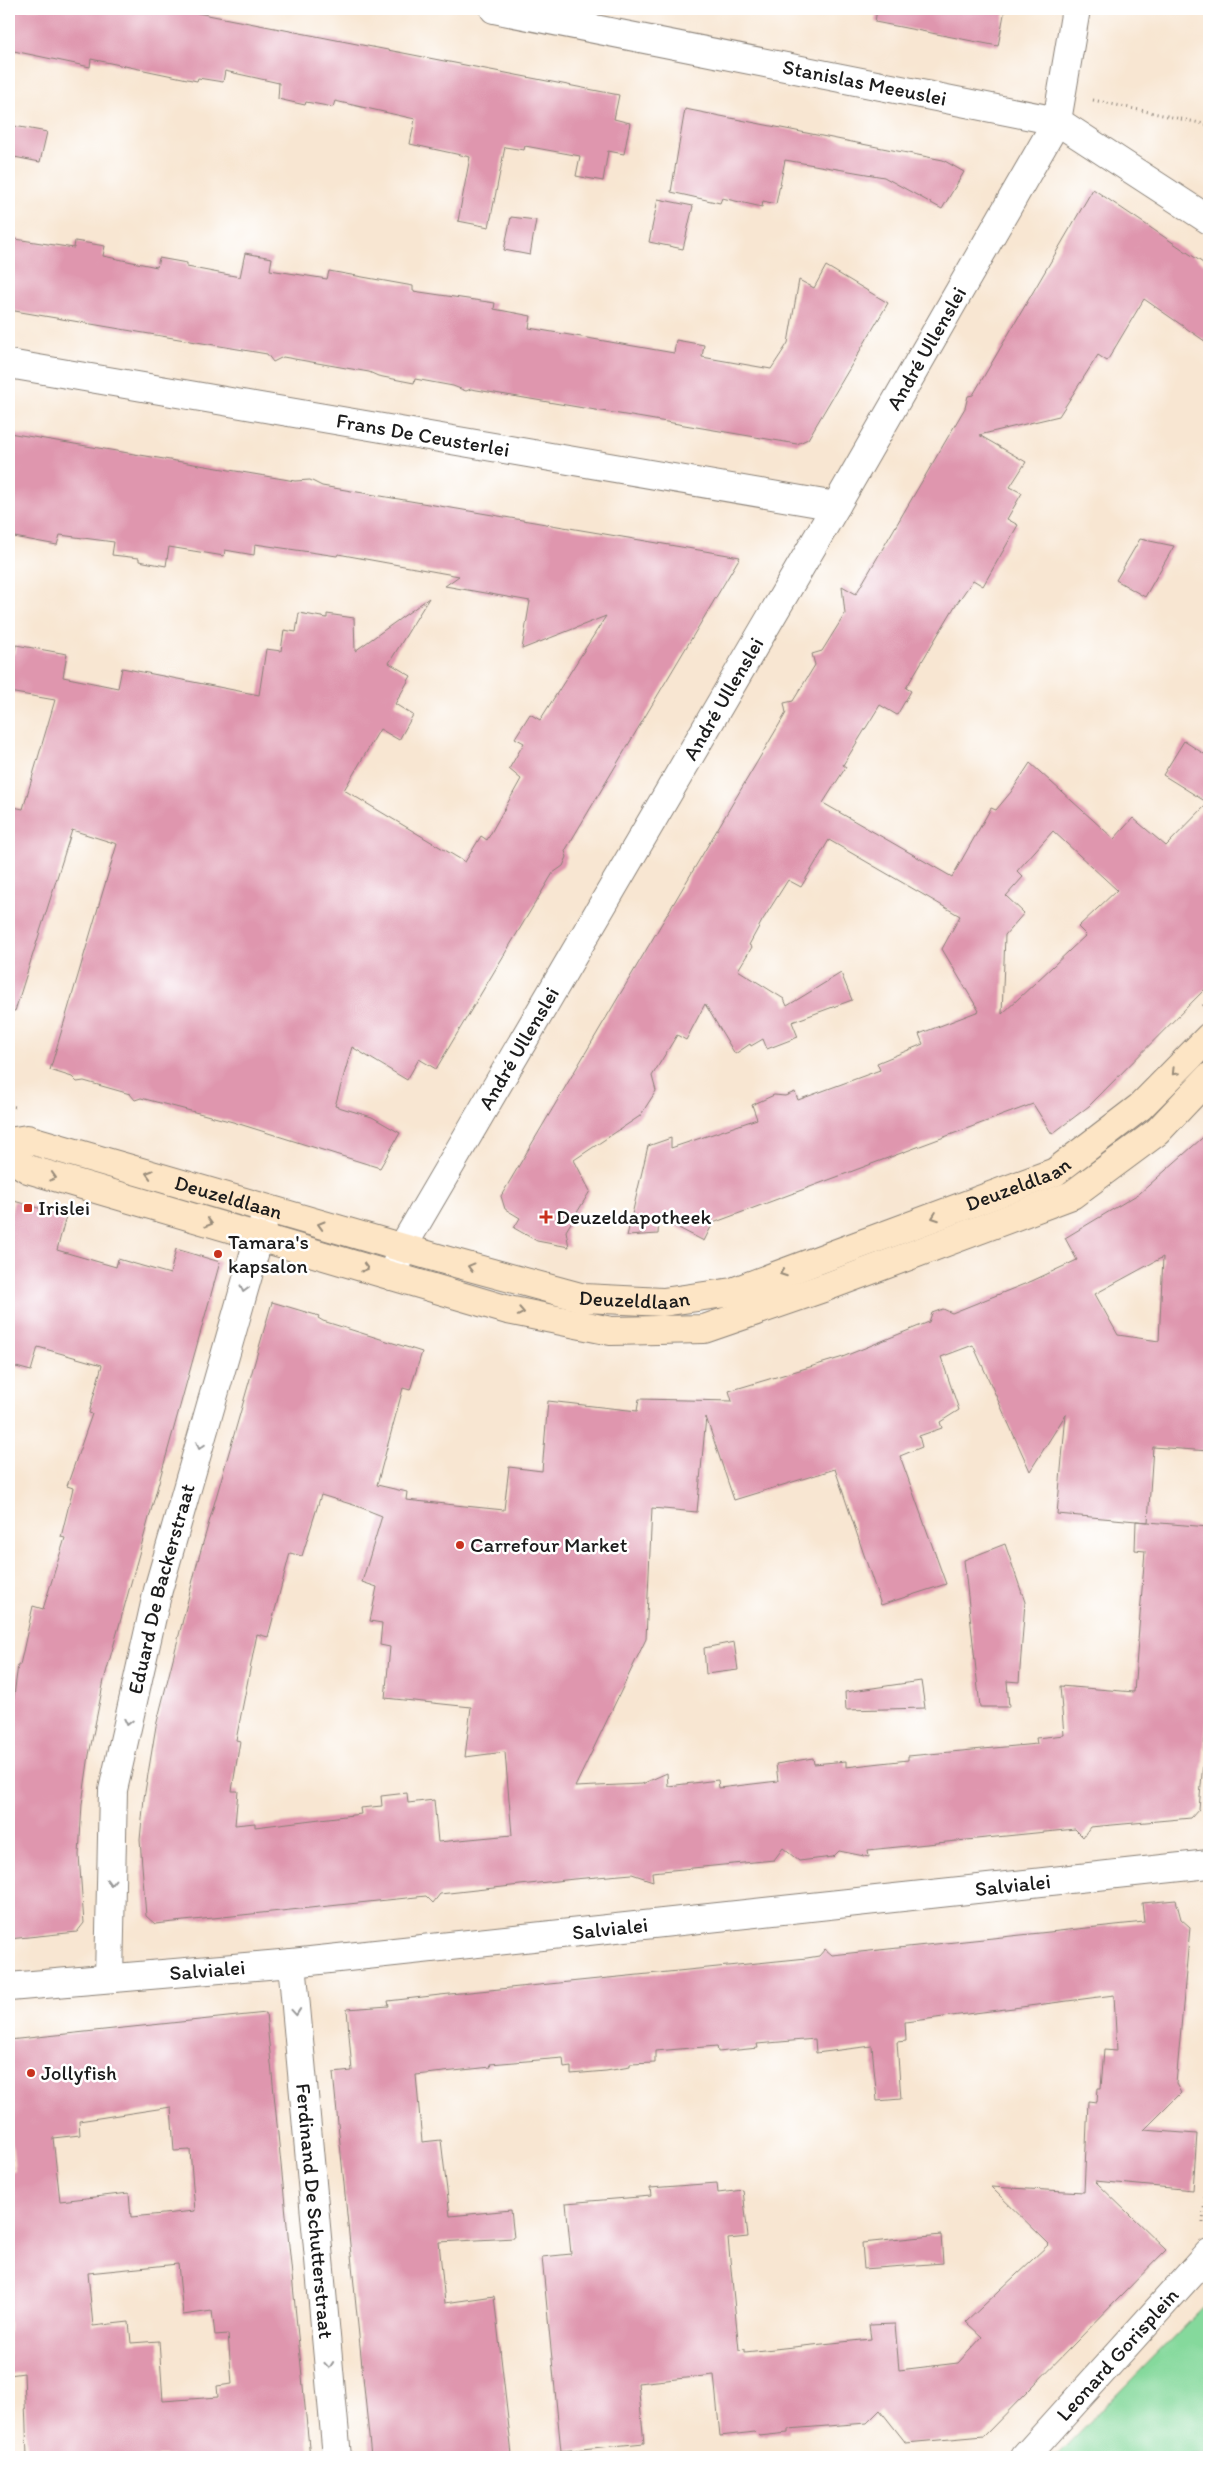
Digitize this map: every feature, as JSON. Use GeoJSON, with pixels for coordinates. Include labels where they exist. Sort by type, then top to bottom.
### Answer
{"type":"FeatureCollection","features":[{"type":"Feature","properties":{"kind":"street","name":"Stanislas Meeuslei"},"geometry":{"type":"LineString","coordinates":[[494,9],[1057,121],[1209,220]]}},
{"type":"Feature","properties":{"kind":"street","name":"André Ullenslei"},"geometry":{"type":"LineString","coordinates":[[392,1276],[402,1248],[836,506],[1057,121],[1076,9]]}},
{"type":"Feature","properties":{"kind":"street","name":"Frans De Ceusterlei"},"geometry":{"type":"LineString","coordinates":[[9,364],[836,506]]}},
{"type":"Feature","properties":{"kind":"street","name":"Deuzeldlaan"},"geometry":{"type":"LineString","coordinates":[[9,1142],[27,1139],[402,1248],[584,1298],[663,1302],[732,1292],[1055,1172],[1140,1107],[1209,1037]]}},
{"type":"Feature","properties":{"kind":"street","name":"Deuzeldlaan"},"geometry":{"type":"LineString","coordinates":[[9,1157],[28,1169],[259,1239],[508,1310],[611,1331],[704,1329],[826,1287],[1072,1195],[1157,1132],[1209,1077]]}},
{"type":"Feature","properties":{"kind":"street","name":"Eduard De Backerstraat"},"geometry":{"type":"LineString","coordinates":[[109,1978],[112,1790],[158,1590],[267,1209]]}},
{"type":"Feature","properties":{"kind":"street","name":"Salvialei"},"geometry":{"type":"LineString","coordinates":[[9,1987],[292,1963],[1209,1864]]}},
{"type":"Feature","properties":{"kind":"street","name":"Ferdinand De Schutterstraat"},"geometry":{"type":"LineString","coordinates":[[292,1963],[337,2457]]}},
{"type":"Feature","properties":{"kind":"street","name":"Leonard Gorisplein"},"geometry":{"type":"LineString","coordinates":[[1025,2457],[1205,2258]]}},
{"type":"Feature","properties":{"kind":"path"},"geometry":{"type":"LineString","coordinates":[[1062,93],[1209,125]]}},
{"type":"Feature","properties":{"kind":"path"},"geometry":{"type":"LineString","coordinates":[[1202,1006],[1209,999]]}},
{"type":"Feature","properties":{"kind":"path"},"geometry":{"type":"LineString","coordinates":[[1205,2258],[1209,2144]]}},
{"type":"Feature","properties":{"kind":"green space"},"geometry":{"type":"Polygon","coordinates":[[[1209,2301],[1209,2453],[1160,2457],[1055,2457],[1209,2301]]]}},
{"type":"Feature","properties":{"kind":"building"},"geometry":{"type":"Polygon","coordinates":[[[9,9],[177,9],[619,95],[614,119],[630,123],[624,154],[608,151],[603,181],[576,176],[580,156],[525,146],[524,150],[505,147],[489,227],[458,221],[470,157],[410,144],[415,119],[335,101],[333,107],[306,102],[305,105],[278,99],[279,83],[225,71],[223,82],[198,78],[197,81],[91,59],[90,67],[9,50],[9,9]]]}},
{"type":"Feature","properties":{"kind":"building"},"geometry":{"type":"Polygon","coordinates":[[[877,9],[1005,9],[998,46],[875,22],[877,9]]]}},
{"type":"Feature","properties":{"kind":"building"},"geometry":{"type":"Polygon","coordinates":[[[685,109],[943,160],[964,172],[942,209],[884,177],[785,160],[776,204],[763,201],[762,207],[722,198],[720,203],[671,192],[685,109]]]}},
{"type":"Feature","properties":{"kind":"building"},"geometry":{"type":"Polygon","coordinates":[[[9,125],[47,132],[40,162],[9,156],[9,125]]]}},
{"type":"Feature","properties":{"kind":"building"},"geometry":{"type":"Polygon","coordinates":[[[1093,189],[1209,267],[1209,344],[1144,299],[1107,361],[1098,355],[1059,416],[979,435],[1026,462],[1010,487],[1022,493],[1007,519],[1018,525],[983,586],[973,580],[955,606],[906,688],[911,691],[897,715],[880,705],[843,765],[846,767],[823,803],[952,877],[991,808],[996,810],[1011,792],[1030,763],[1114,839],[1133,818],[1166,846],[1208,803],[1163,775],[1184,741],[1209,757],[1209,985],[1089,1106],[1052,1134],[1033,1104],[713,1223],[704,1241],[659,1218],[658,1234],[627,1236],[648,1146],[671,1138],[671,1148],[757,1119],[752,1105],[774,1095],[785,1096],[795,1092],[798,1100],[880,1070],[877,1063],[923,1044],[919,1034],[979,1011],[942,949],[960,916],[829,840],[801,887],[788,880],[762,921],[749,945],[752,947],[738,970],[784,999],[787,1006],[841,973],[852,1000],[792,1022],[798,1037],[767,1049],[763,1039],[751,1046],[750,1044],[735,1054],[705,1004],[686,1040],[677,1035],[652,1076],[656,1091],[640,1116],[574,1160],[590,1191],[566,1231],[569,1247],[537,1241],[514,1228],[520,1218],[505,1209],[501,1196],[786,713],[784,703],[793,701],[815,665],[812,654],[822,651],[845,614],[842,586],[856,594],[965,408],[968,396],[973,395],[1093,189]],[[1053,831],[1017,871],[1023,877],[1006,896],[1024,913],[1005,935],[1002,1014],[1086,935],[1078,927],[1117,890],[1053,831]]]}},
{"type":"Feature","properties":{"kind":"building"},"geometry":{"type":"Polygon","coordinates":[[[658,199],[693,206],[683,249],[649,242],[658,199]]]}},
{"type":"Feature","properties":{"kind":"building"},"geometry":{"type":"Polygon","coordinates":[[[511,217],[536,220],[530,255],[504,250],[511,217]]]}},
{"type":"Feature","properties":{"kind":"building"},"geometry":{"type":"Polygon","coordinates":[[[9,238],[74,248],[75,241],[105,246],[103,256],[157,267],[159,258],[187,263],[187,267],[240,277],[245,253],[272,258],[270,270],[327,279],[329,271],[413,286],[413,291],[495,303],[494,309],[531,316],[529,328],[674,353],[676,340],[704,345],[702,357],[771,369],[788,343],[799,280],[814,288],[826,266],[888,303],[808,439],[797,444],[471,389],[466,391],[453,386],[415,379],[414,383],[378,376],[369,372],[283,357],[273,362],[267,354],[9,310],[9,238]]]}},
{"type":"Feature","properties":{"kind":"building"},"geometry":{"type":"Polygon","coordinates":[[[9,433],[295,481],[310,480],[322,486],[740,557],[565,851],[567,857],[563,866],[553,873],[436,1069],[419,1059],[407,1080],[352,1047],[335,1106],[372,1117],[400,1133],[380,1168],[233,1122],[141,1098],[135,1100],[130,1094],[84,1081],[77,1082],[72,1077],[50,1070],[117,844],[72,830],[15,1011],[9,1010],[9,806],[23,809],[55,700],[9,692],[9,653],[14,654],[16,645],[67,654],[63,677],[118,688],[122,668],[259,695],[266,649],[281,651],[284,630],[296,632],[299,613],[327,618],[327,614],[354,618],[355,651],[429,598],[389,663],[411,676],[395,704],[413,715],[399,740],[380,729],[344,790],[465,862],[481,836],[487,840],[521,779],[509,769],[524,743],[515,738],[530,714],[540,720],[606,616],[522,649],[530,601],[445,586],[459,576],[338,554],[337,556],[255,544],[254,555],[225,550],[224,556],[169,547],[166,566],[139,561],[139,558],[112,555],[114,542],[60,535],[57,545],[9,536],[9,433]]]}},
{"type":"Feature","properties":{"kind":"building"},"geometry":{"type":"Polygon","coordinates":[[[1140,539],[1174,546],[1145,597],[1116,580],[1140,539]]]}},
{"type":"Feature","properties":{"kind":"building"},"geometry":{"type":"Polygon","coordinates":[[[1209,1132],[1209,1451],[1153,1447],[1148,1522],[1209,1527],[1209,1693],[1199,1809],[1191,1818],[1090,1827],[1083,1837],[1075,1829],[868,1850],[869,1857],[839,1851],[833,1857],[799,1861],[783,1848],[774,1860],[652,1872],[653,1881],[632,1874],[574,1879],[440,1894],[433,1903],[426,1896],[155,1924],[146,1916],[140,1840],[144,1798],[156,1726],[197,1564],[272,1302],[319,1316],[318,1318],[323,1321],[422,1352],[410,1390],[403,1388],[377,1485],[407,1492],[406,1500],[504,1510],[509,1467],[542,1471],[548,1401],[637,1411],[639,1399],[732,1401],[729,1391],[840,1358],[929,1322],[932,1313],[943,1309],[952,1313],[1032,1281],[1077,1260],[1065,1238],[1140,1193],[1209,1132]],[[1163,1257],[1095,1294],[1118,1335],[1159,1341],[1163,1257]],[[973,1345],[941,1357],[959,1410],[940,1422],[942,1428],[919,1436],[922,1447],[900,1456],[946,1584],[881,1605],[835,1469],[734,1500],[706,1417],[697,1512],[652,1508],[646,1639],[575,1787],[642,1784],[667,1773],[668,1786],[718,1780],[719,1788],[778,1781],[776,1764],[813,1758],[814,1764],[846,1761],[846,1767],[908,1760],[908,1756],[1037,1744],[1036,1738],[1064,1735],[1060,1686],[1134,1692],[1145,1551],[1135,1550],[1136,1521],[1057,1514],[1066,1414],[1030,1471],[973,1345]],[[321,1495],[302,1556],[290,1553],[268,1637],[257,1634],[236,1740],[240,1741],[232,1791],[238,1791],[235,1825],[255,1823],[255,1827],[361,1814],[360,1808],[382,1806],[381,1796],[407,1793],[408,1803],[434,1800],[438,1842],[512,1835],[505,1752],[465,1757],[471,1707],[385,1698],[390,1647],[380,1645],[382,1623],[370,1621],[377,1587],[362,1582],[382,1516],[321,1495]]]}},
{"type":"Feature","properties":{"kind":"building"},"geometry":{"type":"Polygon","coordinates":[[[14,1201],[66,1216],[57,1250],[116,1267],[118,1259],[170,1274],[176,1249],[220,1262],[104,1680],[89,1755],[82,1804],[79,1855],[84,1923],[77,1932],[9,1939],[9,1719],[11,1719],[18,1665],[20,1665],[33,1606],[43,1609],[65,1538],[61,1537],[73,1488],[67,1486],[92,1414],[89,1413],[102,1365],[38,1347],[31,1371],[9,1365],[9,1218],[14,1201]]]}},
{"type":"Feature","properties":{"kind":"building"},"geometry":{"type":"Polygon","coordinates":[[[1005,1544],[1025,1602],[1019,1682],[1007,1681],[1009,1707],[980,1707],[964,1560],[1005,1544]]]}},
{"type":"Feature","properties":{"kind":"building"},"geometry":{"type":"Polygon","coordinates":[[[734,1642],[738,1670],[706,1674],[704,1648],[734,1642]]]}},
{"type":"Feature","properties":{"kind":"building"},"geometry":{"type":"Polygon","coordinates":[[[921,1681],[925,1708],[846,1710],[845,1692],[921,1681]]]}},
{"type":"Feature","properties":{"kind":"building"},"geometry":{"type":"Polygon","coordinates":[[[1176,1900],[1181,1919],[1190,1927],[1176,2084],[1181,2093],[1144,2130],[1197,2134],[1193,2190],[1095,2181],[1166,2250],[984,2436],[906,2443],[880,2410],[867,2423],[788,2429],[788,2433],[759,2436],[755,2432],[720,2436],[714,2375],[638,2383],[644,2443],[561,2451],[542,2257],[571,2254],[566,2203],[651,2196],[650,2188],[717,2183],[718,2193],[743,2190],[748,2237],[728,2239],[739,2350],[745,2349],[745,2352],[871,2339],[869,2325],[895,2324],[899,2370],[958,2363],[982,2337],[966,2322],[1049,2244],[991,2187],[1084,2192],[1088,2101],[1097,2102],[1098,2088],[1101,2088],[1104,2050],[1117,2051],[1114,1995],[905,2022],[906,2041],[897,2042],[901,2099],[877,2101],[872,2046],[816,2053],[815,2039],[757,2044],[758,2048],[718,2052],[717,2046],[655,2051],[655,2063],[630,2064],[630,2067],[606,2071],[571,2074],[571,2067],[564,2068],[563,2058],[490,2064],[491,2067],[416,2075],[422,2142],[441,2140],[450,2216],[511,2210],[514,2238],[439,2242],[445,2303],[494,2296],[512,2455],[489,2457],[371,2457],[333,2073],[352,2071],[347,2009],[389,2006],[388,2001],[440,1995],[807,1958],[819,1956],[825,1949],[832,1955],[1144,1922],[1142,1903],[1176,1900]]]}},
{"type":"Feature","properties":{"kind":"building"},"geometry":{"type":"Polygon","coordinates":[[[266,2013],[310,2457],[27,2457],[24,2373],[9,2375],[9,2172],[15,2171],[9,2114],[9,2040],[266,2013]],[[171,2107],[79,2121],[80,2135],[53,2138],[60,2201],[129,2193],[131,2217],[195,2211],[190,2150],[174,2151],[171,2107]],[[178,2264],[88,2273],[93,2326],[129,2322],[131,2343],[159,2341],[163,2401],[218,2397],[217,2386],[232,2384],[228,2334],[215,2335],[212,2311],[183,2315],[178,2264]]]}},
{"type":"Feature","properties":{"kind":"building"},"geometry":{"type":"Polygon","coordinates":[[[941,2235],[943,2263],[864,2269],[862,2243],[941,2235]]]}},
{"type":"Feature","properties":{"kind":"place","name":"Irislei"},"geometry":{"type":"Point","coordinates":[28,1208]}},
{"type":"Feature","properties":{"kind":"place","name":"Deuzeldapotheek"},"geometry":{"type":"Point","coordinates":[546,1217]}},
{"type":"Feature","properties":{"kind":"place","name":"Tamara's kapsalon"},"geometry":{"type":"Point","coordinates":[218,1254]}},
{"type":"Feature","properties":{"kind":"place","name":"Carrefour Market"},"geometry":{"type":"Point","coordinates":[460,1545]}},
{"type":"Feature","properties":{"kind":"place","name":"Jollyfish"},"geometry":{"type":"Point","coordinates":[31,2073]}}]}
